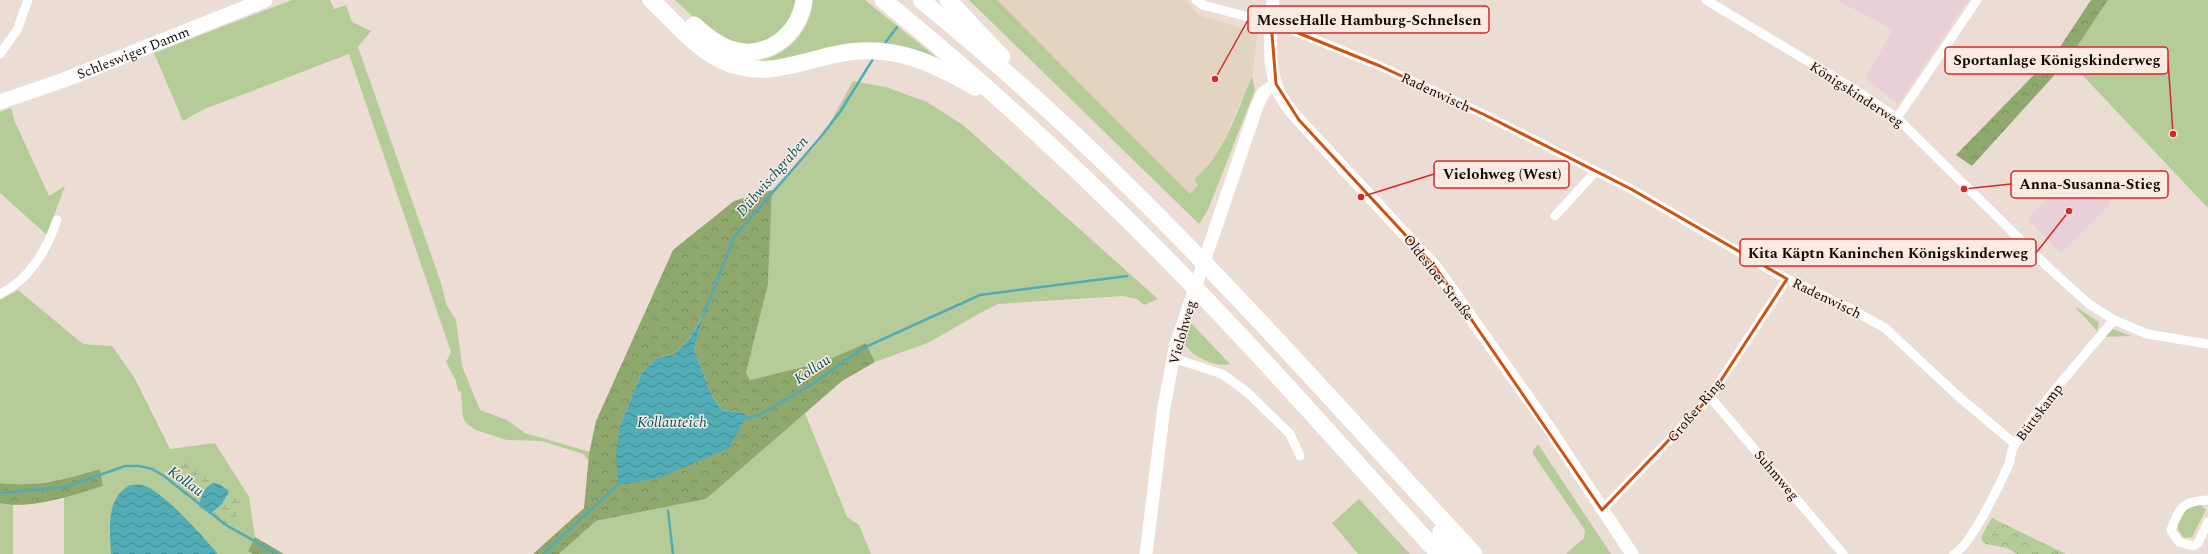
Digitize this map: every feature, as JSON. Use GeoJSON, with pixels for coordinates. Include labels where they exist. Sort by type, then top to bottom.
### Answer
{"type":"FeatureCollection","features":[{"type":"Feature","properties":{"kind":"highway"},"geometry":{"type":"LineString","coordinates":[[652,0],[706,51],[721,60],[739,66],[773,69],[850,52],[892,53],[918,58],[936,65],[1007,105]]}},
{"type":"Feature","properties":{"kind":"highway"},"geometry":{"type":"LineString","coordinates":[[668,0],[710,39],[731,49],[753,52],[768,49],[782,41],[791,32],[799,20],[804,0]]}},
{"type":"Feature","properties":{"kind":"highway"},"geometry":{"type":"LineString","coordinates":[[883,0],[1007,105],[1128,219],[1202,296],[1439,554]]}},
{"type":"Feature","properties":{"kind":"highway"},"geometry":{"type":"LineString","coordinates":[[921,0],[1030,94],[1117,175],[1195,253],[1474,554]]}},
{"type":"Feature","properties":{"kind":"highway"},"geometry":{"type":"LineString","coordinates":[[948,0],[1006,61],[1030,94]]}},
{"type":"Feature","properties":{"kind":"highway"},"geometry":{"type":"LineString","coordinates":[[1406,481],[1457,554]]}},
{"type":"Feature","properties":{"kind":"highway"},"geometry":{"type":"LineString","coordinates":[[1389,500],[1457,554]]}},
{"type":"Feature","properties":{"kind":"main road","name":"Schleswiger Damm"},"geometry":{"type":"LineString","coordinates":[[0,102],[72,77],[265,0]]}},
{"type":"Feature","properties":{"kind":"main road","name":"Oldesloer Straße"},"geometry":{"type":"LineString","coordinates":[[1273,0],[1271,22],[1276,84],[1281,96],[1298,119],[1436,268],[1549,428],[1632,554]]}},
{"type":"Feature","properties":{"kind":"main road","name":"Vielohweg"},"geometry":{"type":"LineString","coordinates":[[1146,554],[1164,407],[1173,358],[1184,320],[1254,119],[1257,106],[1263,93],[1276,84]]}},
{"type":"Feature","properties":{"kind":"main road","name":"Vielohweg"},"geometry":{"type":"LineString","coordinates":[[1254,119],[1263,106],[1281,96]]}},
{"type":"Feature","properties":{"kind":"street"},"geometry":{"type":"LineString","coordinates":[[0,54],[17,30],[28,0]]}},
{"type":"Feature","properties":{"kind":"street","name":"Radenwisch"},"geometry":{"type":"LineString","coordinates":[[1196,0],[1203,5],[1271,22],[1385,69],[1485,115],[1631,189],[1741,254],[1787,279],[1851,309],[1885,328],[1958,397],[2015,444]]}},
{"type":"Feature","properties":{"kind":"street","name":"Königskinderweg"},"geometry":{"type":"LineString","coordinates":[[1706,0],[1854,89],[1897,118],[2054,274],[2089,304],[2114,320],[2147,334],[2208,344]]}},
{"type":"Feature","properties":{"kind":"street"},"geometry":{"type":"LineString","coordinates":[[1897,118],[1977,0]]}},
{"type":"Feature","properties":{"kind":"street"},"geometry":{"type":"LineString","coordinates":[[1555,216],[1596,171]]}},
{"type":"Feature","properties":{"kind":"street"},"geometry":{"type":"LineString","coordinates":[[0,294],[14,288],[38,261],[48,245],[57,220]]}},
{"type":"Feature","properties":{"kind":"street","name":"Großer Ring"},"geometry":{"type":"LineString","coordinates":[[1602,510],[1710,397],[1787,279]]}},
{"type":"Feature","properties":{"kind":"street","name":"Büttskamp"},"geometry":{"type":"LineString","coordinates":[[1954,554],[1962,548],[1987,508],[2009,463],[2015,444],[2066,376],[2114,320]]}},
{"type":"Feature","properties":{"kind":"street"},"geometry":{"type":"LineString","coordinates":[[1173,358],[1222,374],[1247,392],[1290,434],[1300,456]]}},
{"type":"Feature","properties":{"kind":"street","name":"Suhmweg"},"geometry":{"type":"LineString","coordinates":[[1710,397],[1843,554]]}},
{"type":"Feature","properties":{"kind":"street"},"geometry":{"type":"LineString","coordinates":[[2208,500],[2189,501],[2182,506],[2171,530],[2179,542],[2193,546],[2198,543],[2208,522]]}},
{"type":"Feature","properties":{"kind":"highlighted area"},"geometry":{"type":"Polygon","coordinates":[[[1271,22],[1380,66],[1485,115],[1631,189],[1787,279],[1710,397],[1602,510],[1436,268],[1299,120],[1276,84],[1271,22]]]}},
{"type":"Feature","properties":{"kind":"shaded area"},"geometry":{"type":"Polygon","coordinates":[[[997,0],[1186,0],[1198,15],[1258,32],[1252,76],[1221,146],[1206,170],[1195,179],[1199,185],[1190,194],[997,0]]]}},
{"type":"Feature","properties":{"kind":"shaded area"},"geometry":{"type":"Polygon","coordinates":[[[1837,0],[1968,0],[1898,104],[1865,78],[1893,30],[1837,0]]]}},
{"type":"Feature","properties":{"kind":"shaded area"},"geometry":{"type":"Polygon","coordinates":[[[2091,173],[2098,173],[2109,187],[2111,203],[2061,253],[2028,219],[2060,187],[2074,181],[2078,177],[2083,181],[2091,173]]]}},
{"type":"Feature","properties":{"kind":"green space"},"geometry":{"type":"Polygon","coordinates":[[[292,0],[330,0],[334,9],[346,5],[352,22],[371,31],[358,47],[441,283],[447,306],[456,320],[462,366],[480,410],[507,420],[525,433],[590,452],[588,460],[583,454],[542,441],[507,440],[476,430],[466,423],[463,417],[461,392],[458,391],[456,381],[446,362],[451,352],[349,54],[202,110],[183,121],[154,53],[292,0]]]}},
{"type":"Feature","properties":{"kind":"green space"},"geometry":{"type":"Polygon","coordinates":[[[675,0],[797,0],[791,21],[771,39],[748,45],[729,41],[705,28],[675,0]]]}},
{"type":"Feature","properties":{"kind":"green space"},"geometry":{"type":"Polygon","coordinates":[[[813,0],[865,0],[946,65],[919,54],[788,63],[757,61],[768,58],[788,48],[796,40],[807,22],[811,12],[813,0]]]}},
{"type":"Feature","properties":{"kind":"green space"},"geometry":{"type":"Polygon","coordinates":[[[969,0],[997,0],[1190,194],[1198,185],[1194,179],[1213,159],[1229,132],[1252,76],[1255,90],[1208,210],[1199,224],[969,0]]]}},
{"type":"Feature","properties":{"kind":"green space"},"geometry":{"type":"Polygon","coordinates":[[[2091,0],[2108,0],[2068,60],[1972,166],[1956,155],[2058,50],[2091,0]]]}},
{"type":"Feature","properties":{"kind":"green space"},"geometry":{"type":"Polygon","coordinates":[[[2108,0],[2208,0],[2208,208],[2068,60],[2108,0]]]}},
{"type":"Feature","properties":{"kind":"green space"},"geometry":{"type":"Polygon","coordinates":[[[853,81],[886,87],[927,102],[963,125],[1158,299],[1144,305],[1137,299],[1123,296],[998,304],[930,342],[875,362],[866,343],[823,362],[750,380],[746,373],[768,284],[772,190],[820,141],[853,81]]]}},
{"type":"Feature","properties":{"kind":"green space"},"geometry":{"type":"Polygon","coordinates":[[[11,108],[15,122],[49,196],[65,186],[47,235],[0,193],[0,112],[11,108]]]}},
{"type":"Feature","properties":{"kind":"green space"},"geometry":{"type":"Polygon","coordinates":[[[772,190],[768,284],[746,373],[750,380],[823,362],[866,343],[875,362],[842,381],[706,499],[596,521],[559,554],[533,554],[584,508],[589,454],[596,421],[673,250],[734,201],[772,190]],[[702,317],[689,339],[674,354],[657,358],[642,372],[620,425],[744,413],[722,410],[712,396],[694,349],[702,317]]]}},
{"type":"Feature","properties":{"kind":"green space"},"geometry":{"type":"Polygon","coordinates":[[[18,290],[83,344],[112,346],[134,377],[170,449],[215,443],[249,497],[255,537],[248,551],[253,554],[218,554],[183,516],[163,499],[142,485],[112,509],[111,554],[64,554],[64,497],[103,486],[100,469],[65,479],[23,486],[0,483],[0,300],[18,290]]]}},
{"type":"Feature","properties":{"kind":"green space"},"geometry":{"type":"Polygon","coordinates":[[[2076,308],[2099,322],[2097,331],[2076,308]]]}},
{"type":"Feature","properties":{"kind":"green space"},"geometry":{"type":"Polygon","coordinates":[[[1191,323],[1230,364],[1224,365],[1212,363],[1194,354],[1185,345],[1186,336],[1191,323]]]}},
{"type":"Feature","properties":{"kind":"green space"},"geometry":{"type":"Polygon","coordinates":[[[2113,329],[2131,336],[2104,337],[2113,329]]]}},
{"type":"Feature","properties":{"kind":"green space"},"geometry":{"type":"Polygon","coordinates":[[[805,413],[847,517],[859,525],[871,554],[559,554],[596,521],[706,499],[805,413]]]}},
{"type":"Feature","properties":{"kind":"green space"},"geometry":{"type":"Polygon","coordinates":[[[1538,444],[1611,554],[1566,554],[1584,538],[1585,530],[1533,454],[1533,451],[1538,444]]]}},
{"type":"Feature","properties":{"kind":"green space"},"geometry":{"type":"Polygon","coordinates":[[[180,461],[199,467],[214,475],[244,498],[238,513],[226,525],[210,514],[216,510],[201,495],[199,506],[183,493],[175,483],[170,472],[169,465],[180,461]]]}},
{"type":"Feature","properties":{"kind":"green space"},"geometry":{"type":"Polygon","coordinates":[[[100,469],[103,486],[38,503],[12,505],[0,503],[0,483],[26,484],[51,482],[100,469]]]}},
{"type":"Feature","properties":{"kind":"green space"},"geometry":{"type":"Polygon","coordinates":[[[1359,499],[1410,554],[1358,554],[1332,523],[1359,499]]]}},
{"type":"Feature","properties":{"kind":"green space"},"geometry":{"type":"Polygon","coordinates":[[[0,501],[13,503],[13,554],[0,554],[0,501]]]}},
{"type":"Feature","properties":{"kind":"green space"},"geometry":{"type":"Polygon","coordinates":[[[2200,504],[2206,510],[2192,537],[2184,538],[2178,530],[2178,521],[2186,508],[2200,504]]]}},
{"type":"Feature","properties":{"kind":"green space"},"geometry":{"type":"Polygon","coordinates":[[[1992,518],[2066,554],[2017,554],[2007,548],[1986,544],[1982,541],[1982,535],[1992,518]]]}},
{"type":"Feature","properties":{"kind":"green space"},"geometry":{"type":"Polygon","coordinates":[[[255,537],[284,554],[253,554],[248,551],[255,537]]]}},
{"type":"Feature","properties":{"kind":"water","name":"Kollauteich"},"geometry":{"type":"Polygon","coordinates":[[[703,316],[694,349],[712,396],[722,410],[744,413],[746,417],[729,448],[661,477],[626,484],[618,484],[616,455],[620,425],[642,372],[657,358],[674,354],[689,339],[703,316]]]}},
{"type":"Feature","properties":{"kind":"water"},"geometry":{"type":"Polygon","coordinates":[[[213,483],[219,484],[229,491],[222,504],[210,514],[199,506],[203,493],[213,483]]]}},
{"type":"Feature","properties":{"kind":"water"},"geometry":{"type":"Polygon","coordinates":[[[130,485],[142,485],[150,488],[160,495],[182,515],[218,554],[111,554],[110,525],[113,506],[116,498],[130,485]]]}},
{"type":"Feature","properties":{"kind":"waterway","name":"Dübwischgraben"},"geometry":{"type":"LineString","coordinates":[[883,46],[897,27]]}},
{"type":"Feature","properties":{"kind":"waterway","name":"Dübwischgraben"},"geometry":{"type":"LineString","coordinates":[[703,316],[734,237],[819,139],[840,112],[873,59]]}},
{"type":"Feature","properties":{"kind":"waterway","name":"Kollau"},"geometry":{"type":"LineString","coordinates":[[744,418],[758,416],[814,383],[861,349],[980,295],[1127,276]]}},
{"type":"Feature","properties":{"kind":"waterway","name":"Kollau"},"geometry":{"type":"LineString","coordinates":[[0,493],[66,487],[125,466],[139,466],[152,469],[164,476],[226,525],[277,554]]}},
{"type":"Feature","properties":{"kind":"waterway","name":"Kollau"},"geometry":{"type":"LineString","coordinates":[[543,554],[621,482]]}},
{"type":"Feature","properties":{"kind":"waterway"},"geometry":{"type":"LineString","coordinates":[[668,511],[673,554]]}},
{"type":"Feature","properties":{"kind":"place","name":"MesseHalle Hamburg-Schnelsen"},"geometry":{"type":"Point","coordinates":[1215,79]}},
{"type":"Feature","properties":{"kind":"place","name":"Sportanlage Königskinderweg"},"geometry":{"type":"Point","coordinates":[2173,134]}},
{"type":"Feature","properties":{"kind":"place","name":"Anna-Susanna-Stieg"},"geometry":{"type":"Point","coordinates":[1964,189]}},
{"type":"Feature","properties":{"kind":"place","name":"Vielohweg (West)"},"geometry":{"type":"Point","coordinates":[1361,197]}},
{"type":"Feature","properties":{"kind":"place","name":"Kita Käptn Kaninchen Königskinderweg"},"geometry":{"type":"Point","coordinates":[2069,211]}}]}
